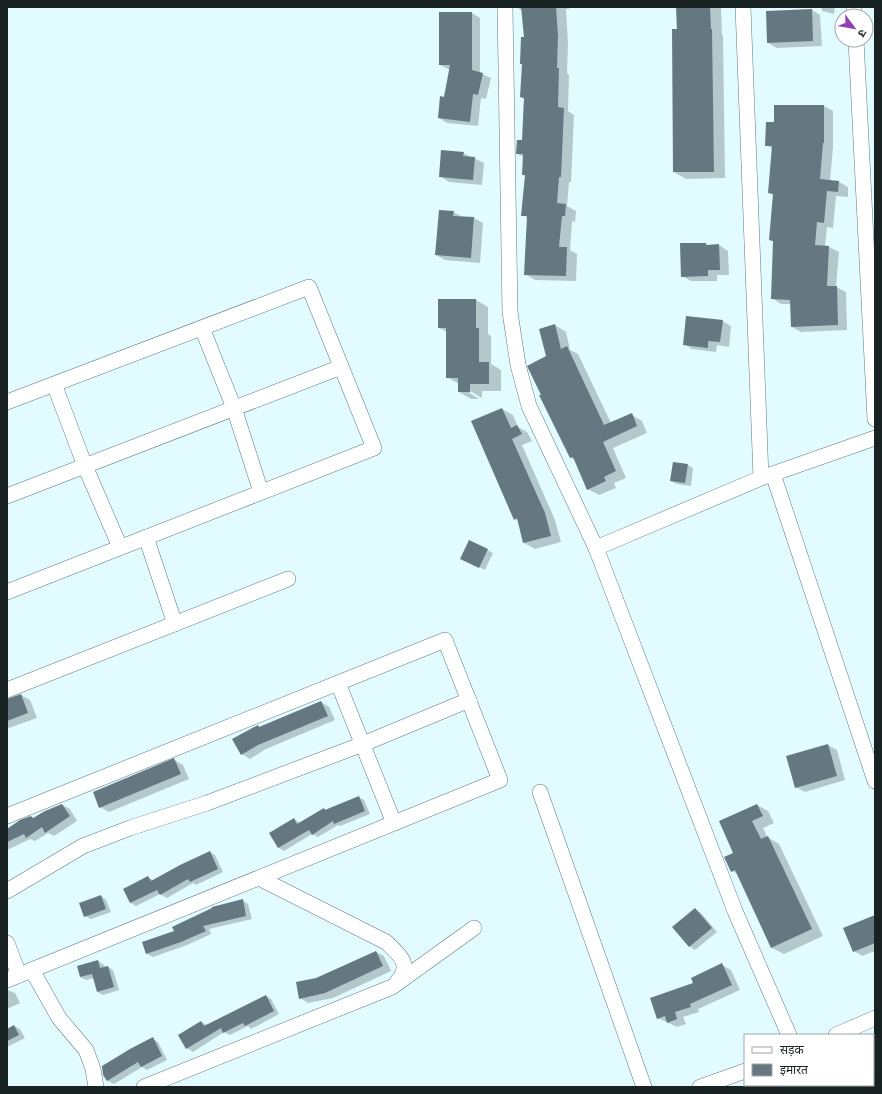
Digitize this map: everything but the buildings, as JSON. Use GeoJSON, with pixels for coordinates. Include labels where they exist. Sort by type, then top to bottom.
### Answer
{"type":"FeatureCollection","features":[{"type":"Feature","properties":{"kind":"street"},"geometry":{"type":"LineString","coordinates":[[505,7],[510,312],[518,365],[529,406],[596,548],[735,911],[789,1034]]}},
{"type":"Feature","properties":{"kind":"street"},"geometry":{"type":"LineString","coordinates":[[743,7],[767,476],[875,780]]}},
{"type":"Feature","properties":{"kind":"street"},"geometry":{"type":"LineString","coordinates":[[856,48],[875,419]]}},
{"type":"Feature","properties":{"kind":"street"},"geometry":{"type":"LineString","coordinates":[[7,402],[309,287],[374,448],[7,592]]}},
{"type":"Feature","properties":{"kind":"street"},"geometry":{"type":"LineString","coordinates":[[202,328],[234,408],[261,492]]}},
{"type":"Feature","properties":{"kind":"street"},"geometry":{"type":"LineString","coordinates":[[7,496],[341,367]]}},
{"type":"Feature","properties":{"kind":"street"},"geometry":{"type":"LineString","coordinates":[[54,384],[85,466],[120,547]]}},
{"type":"Feature","properties":{"kind":"street"},"geometry":{"type":"LineString","coordinates":[[596,548],[767,476],[875,438]]}},
{"type":"Feature","properties":{"kind":"street"},"geometry":{"type":"LineString","coordinates":[[146,537],[175,624]]}},
{"type":"Feature","properties":{"kind":"street"},"geometry":{"type":"LineString","coordinates":[[7,690],[288,578]]}},
{"type":"Feature","properties":{"kind":"street"},"geometry":{"type":"LineString","coordinates":[[7,816],[445,640],[500,780],[20,975]]}},
{"type":"Feature","properties":{"kind":"street"},"geometry":{"type":"LineString","coordinates":[[338,682],[394,823]]}},
{"type":"Feature","properties":{"kind":"street"},"geometry":{"type":"LineString","coordinates":[[7,891],[83,846],[130,828],[207,803],[363,744],[469,700]]}},
{"type":"Feature","properties":{"kind":"street"},"geometry":{"type":"LineString","coordinates":[[540,792],[644,1087]]}},
{"type":"Feature","properties":{"kind":"street"},"geometry":{"type":"LineString","coordinates":[[259,878],[386,942],[401,956],[404,966],[402,976],[392,987]]}},
{"type":"Feature","properties":{"kind":"street"},"geometry":{"type":"LineString","coordinates":[[144,1087],[392,987],[474,928]]}},
{"type":"Feature","properties":{"kind":"street"},"geometry":{"type":"LineString","coordinates":[[7,943],[20,975],[86,1050],[93,1069],[96,1087]]}},
{"type":"Feature","properties":{"kind":"street"},"geometry":{"type":"LineString","coordinates":[[838,1034],[875,1018]]}},
{"type":"Feature","properties":{"kind":"street"},"geometry":{"type":"LineString","coordinates":[[700,1087],[744,1071]]}}]}
